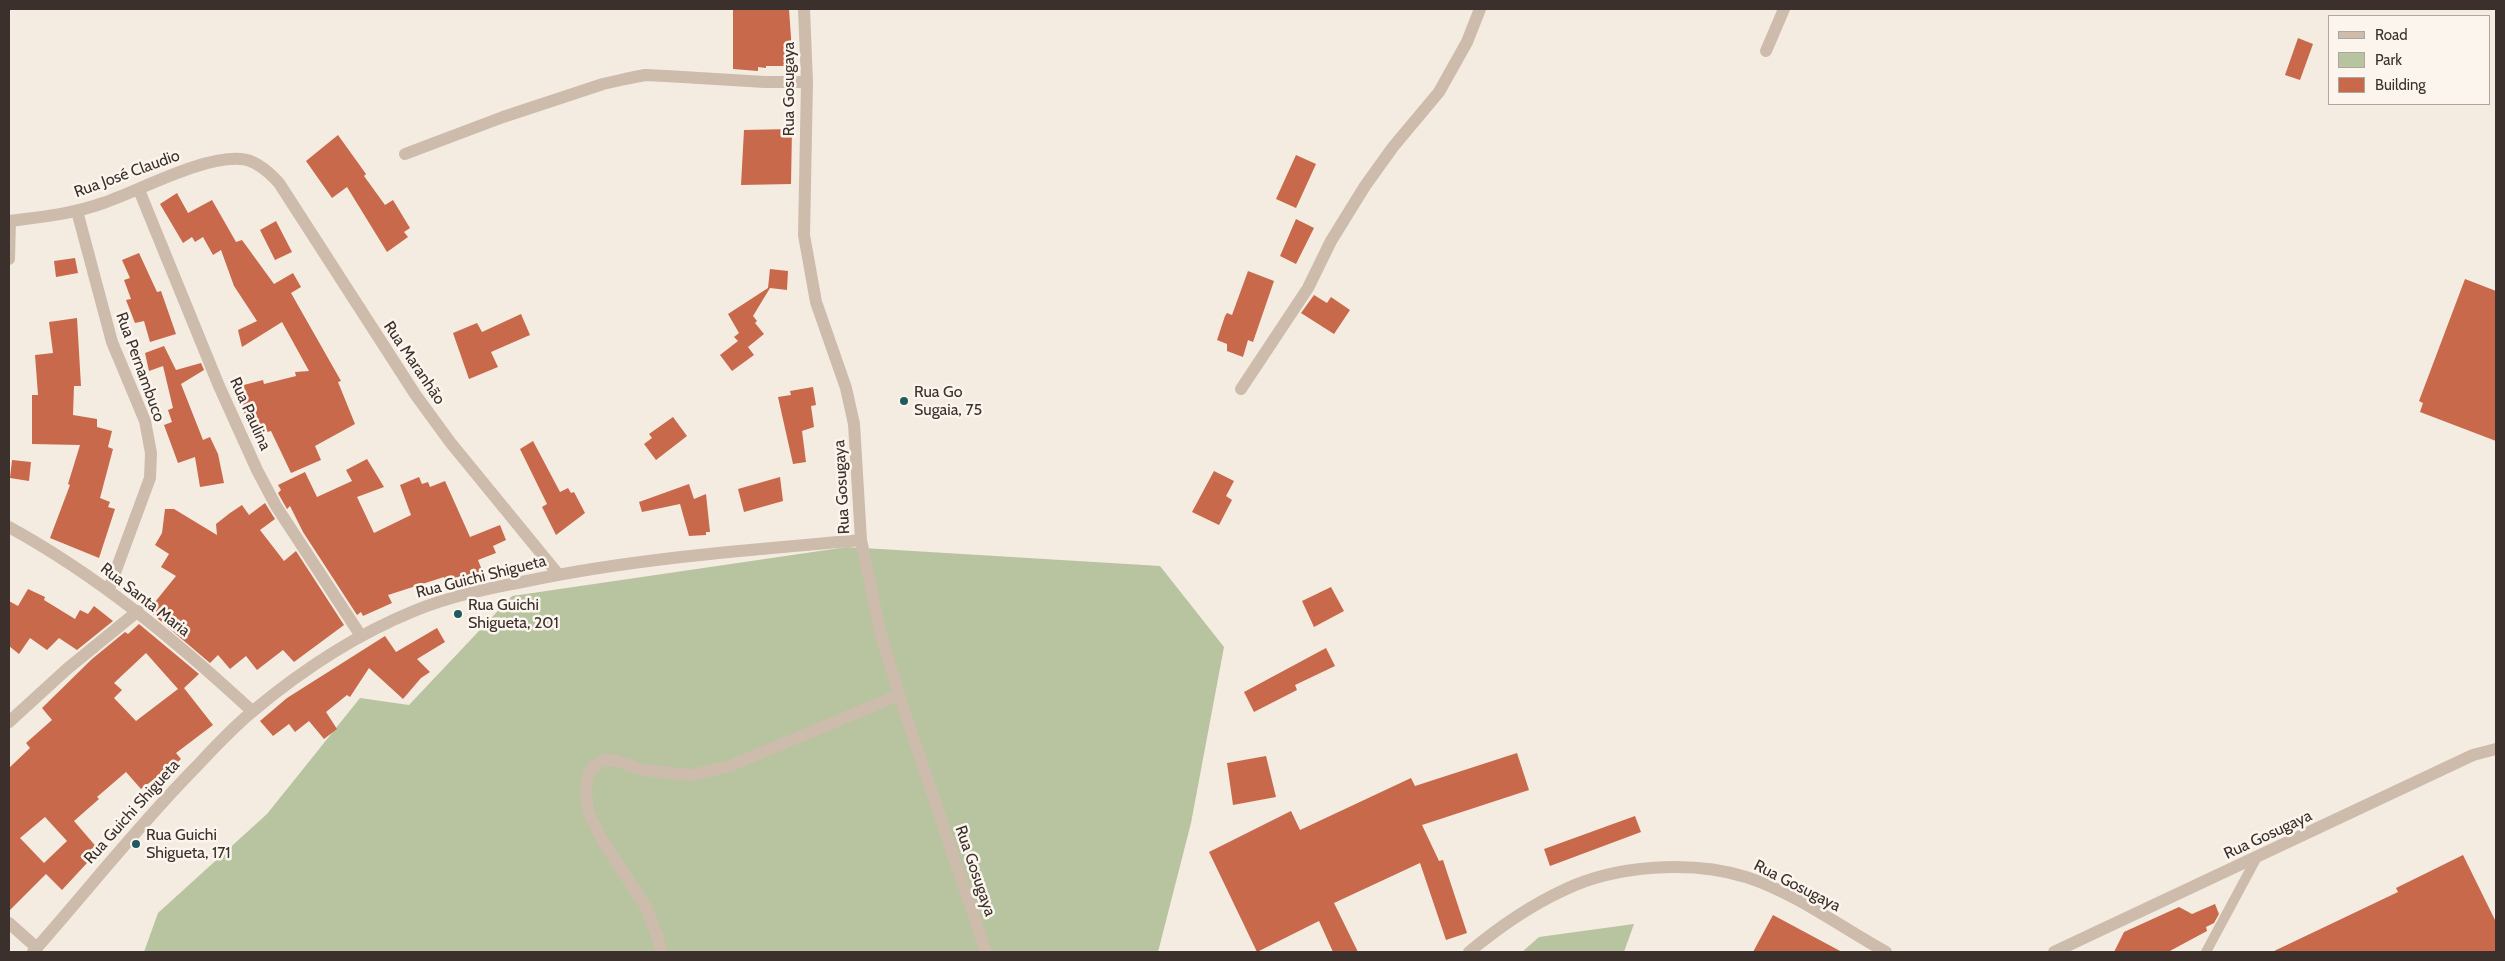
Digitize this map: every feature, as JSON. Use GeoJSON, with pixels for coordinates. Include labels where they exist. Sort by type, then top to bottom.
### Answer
{"type":"FeatureCollection","features":[{"type":"Feature","properties":{"kind":"street","name":"Rua Gosugaya"},"geometry":{"type":"LineString","coordinates":[[804,9],[807,82],[804,235],[816,302],[846,388],[854,424],[861,540],[880,631],[899,695],[986,952]]}},
{"type":"Feature","properties":{"kind":"street"},"geometry":{"type":"LineString","coordinates":[[1241,389],[1308,288],[1331,241],[1365,186],[1393,147],[1439,92],[1467,42],[1480,9]]}},
{"type":"Feature","properties":{"kind":"street"},"geometry":{"type":"LineString","coordinates":[[1766,51],[1784,9]]}},
{"type":"Feature","properties":{"kind":"street"},"geometry":{"type":"LineString","coordinates":[[405,154],[503,117],[603,84],[645,75],[765,82],[807,82]]}},
{"type":"Feature","properties":{"kind":"street","name":"Rua José Claudio"},"geometry":{"type":"LineString","coordinates":[[9,221],[77,211],[139,190],[192,168],[242,158],[256,163]]}},
{"type":"Feature","properties":{"kind":"street","name":"Rua Maranhão"},"geometry":{"type":"LineString","coordinates":[[256,163],[279,182],[414,394],[450,442],[558,574]]}},
{"type":"Feature","properties":{"kind":"street","name":"Rua Paulina"},"geometry":{"type":"LineString","coordinates":[[139,190],[204,351],[257,470],[286,522],[361,636]]}},
{"type":"Feature","properties":{"kind":"street","name":"Rua Pernambuco"},"geometry":{"type":"LineString","coordinates":[[77,211],[110,333],[144,421],[151,453],[150,478],[109,589]]}},
{"type":"Feature","properties":{"kind":"street"},"geometry":{"type":"LineString","coordinates":[[9,221],[9,259]]}},
{"type":"Feature","properties":{"kind":"street","name":"Rua Santa Maria"},"geometry":{"type":"LineString","coordinates":[[9,527],[109,589],[138,611],[252,712]]}},
{"type":"Feature","properties":{"kind":"street","name":"Rua Guichi Shigueta"},"geometry":{"type":"LineString","coordinates":[[35,950],[157,807],[252,712],[318,662],[361,636],[416,610],[487,589],[558,574],[651,560],[861,540]]}},
{"type":"Feature","properties":{"kind":"street"},"geometry":{"type":"LineString","coordinates":[[9,722],[67,669],[138,611]]}},
{"type":"Feature","properties":{"kind":"street"},"geometry":{"type":"LineString","coordinates":[[661,952],[646,906],[602,840],[588,811],[586,790],[588,775],[594,766],[605,760],[617,761],[644,770],[692,775],[730,766],[899,695]]}},
{"type":"Feature","properties":{"kind":"street","name":"Rua Gosugaya"},"geometry":{"type":"LineString","coordinates":[[2054,952],[2256,859],[2473,755],[2496,749]]}},
{"type":"Feature","properties":{"kind":"street","name":"Rua Gosugaya"},"geometry":{"type":"LineString","coordinates":[[1469,952],[1506,922],[1565,889],[1602,876],[1660,867],[1710,868],[1747,877],[1810,908],[1886,952]]}},
{"type":"Feature","properties":{"kind":"street"},"geometry":{"type":"LineString","coordinates":[[9,923],[35,950]]}},
{"type":"Feature","properties":{"kind":"lane"},"geometry":{"type":"LineString","coordinates":[[2206,952],[2256,859]]}},
{"type":"Feature","properties":{"kind":"green space"},"geometry":{"type":"Polygon","coordinates":[[[847,547],[1160,566],[1224,647],[1191,823],[1158,952],[144,952],[158,913],[267,814],[360,698],[409,705],[512,596],[847,547]]]}},
{"type":"Feature","properties":{"kind":"green space"},"geometry":{"type":"Polygon","coordinates":[[[1634,924],[1624,952],[1522,952],[1539,937],[1634,924]]]}},
{"type":"Feature","properties":{"kind":"building"},"geometry":{"type":"Polygon","coordinates":[[[733,9],[789,9],[793,66],[758,67],[758,71],[733,69],[733,9]]]}},
{"type":"Feature","properties":{"kind":"building"},"geometry":{"type":"Polygon","coordinates":[[[2298,38],[2313,44],[2300,80],[2285,75],[2298,38]]]}},
{"type":"Feature","properties":{"kind":"building"},"geometry":{"type":"Polygon","coordinates":[[[792,129],[791,184],[741,185],[744,130],[792,129]]]}},
{"type":"Feature","properties":{"kind":"building"},"geometry":{"type":"Polygon","coordinates":[[[338,135],[366,174],[364,176],[385,205],[393,200],[410,228],[404,232],[408,237],[387,252],[347,187],[332,198],[306,161],[338,135]]]}},
{"type":"Feature","properties":{"kind":"building"},"geometry":{"type":"Polygon","coordinates":[[[1296,155],[1316,164],[1296,208],[1276,199],[1296,155]]]}},
{"type":"Feature","properties":{"kind":"building"},"geometry":{"type":"Polygon","coordinates":[[[177,193],[188,213],[212,200],[236,242],[242,240],[274,284],[293,273],[301,287],[291,293],[341,381],[338,382],[355,424],[315,446],[321,460],[291,473],[271,431],[252,436],[236,387],[263,380],[264,384],[296,376],[295,372],[309,371],[282,322],[242,347],[238,330],[257,321],[234,286],[221,250],[213,255],[203,237],[195,242],[192,237],[183,243],[160,204],[177,193]]]}},
{"type":"Feature","properties":{"kind":"building"},"geometry":{"type":"Polygon","coordinates":[[[1296,219],[1314,228],[1296,264],[1280,256],[1296,219]]]}},
{"type":"Feature","properties":{"kind":"building"},"geometry":{"type":"Polygon","coordinates":[[[276,221],[292,252],[275,260],[260,230],[276,221]]]}},
{"type":"Feature","properties":{"kind":"building"},"geometry":{"type":"Polygon","coordinates":[[[139,253],[157,292],[161,291],[176,334],[150,342],[144,321],[135,323],[126,300],[131,299],[124,280],[130,278],[122,260],[139,253]]]}},
{"type":"Feature","properties":{"kind":"building"},"geometry":{"type":"Polygon","coordinates":[[[75,258],[78,273],[56,277],[54,261],[75,258]]]}},
{"type":"Feature","properties":{"kind":"building"},"geometry":{"type":"Polygon","coordinates":[[[770,269],[788,271],[787,290],[770,288],[753,316],[757,321],[755,323],[764,334],[748,347],[754,355],[732,371],[720,355],[738,341],[734,337],[739,333],[728,314],[768,288],[770,269]]]}},
{"type":"Feature","properties":{"kind":"building"},"geometry":{"type":"Polygon","coordinates":[[[1248,271],[1274,281],[1253,342],[1248,340],[1243,357],[1227,351],[1227,344],[1217,340],[1225,316],[1227,313],[1232,315],[1248,271]]]}},
{"type":"Feature","properties":{"kind":"building"},"geometry":{"type":"Polygon","coordinates":[[[2465,279],[2496,291],[2496,441],[2420,412],[2423,403],[2419,401],[2465,279]]]}},
{"type":"Feature","properties":{"kind":"building"},"geometry":{"type":"Polygon","coordinates":[[[1314,295],[1327,303],[1331,297],[1350,310],[1334,334],[1301,313],[1314,295]]]}},
{"type":"Feature","properties":{"kind":"building"},"geometry":{"type":"Polygon","coordinates":[[[521,314],[530,335],[491,352],[498,367],[469,379],[453,333],[477,323],[482,332],[521,314]]]}},
{"type":"Feature","properties":{"kind":"building"},"geometry":{"type":"Polygon","coordinates":[[[77,318],[81,386],[74,386],[73,415],[97,419],[97,427],[112,431],[108,447],[113,449],[100,498],[110,502],[108,507],[115,509],[99,558],[50,538],[70,485],[68,484],[80,445],[32,444],[32,395],[38,395],[35,355],[53,353],[49,322],[77,318]]]}},
{"type":"Feature","properties":{"kind":"building"},"geometry":{"type":"Polygon","coordinates":[[[164,346],[176,370],[201,363],[204,370],[181,384],[203,440],[210,437],[218,454],[224,483],[200,487],[195,457],[178,463],[164,425],[172,422],[168,410],[173,408],[163,366],[149,371],[145,353],[164,346]]]}},
{"type":"Feature","properties":{"kind":"building"},"geometry":{"type":"Polygon","coordinates":[[[813,387],[816,405],[811,406],[814,427],[802,431],[806,462],[793,464],[778,397],[791,395],[790,391],[813,387]]]}},
{"type":"Feature","properties":{"kind":"building"},"geometry":{"type":"Polygon","coordinates":[[[673,417],[687,436],[656,460],[644,444],[652,438],[649,434],[673,417]]]}},
{"type":"Feature","properties":{"kind":"building"},"geometry":{"type":"Polygon","coordinates":[[[533,441],[560,492],[568,488],[571,493],[574,492],[585,513],[556,535],[542,507],[547,504],[520,449],[533,441]]]}},
{"type":"Feature","properties":{"kind":"building"},"geometry":{"type":"Polygon","coordinates":[[[367,459],[384,487],[357,497],[374,533],[411,515],[400,485],[419,477],[422,484],[428,482],[430,487],[445,481],[470,537],[500,525],[506,540],[493,546],[496,553],[478,560],[483,573],[446,584],[444,577],[388,595],[392,603],[363,616],[361,612],[357,615],[303,532],[290,506],[287,509],[278,493],[281,490],[278,485],[305,472],[317,497],[352,481],[346,470],[367,459]]]}},
{"type":"Feature","properties":{"kind":"building"},"geometry":{"type":"Polygon","coordinates":[[[12,460],[31,462],[29,481],[10,478],[12,460]]]}},
{"type":"Feature","properties":{"kind":"building"},"geometry":{"type":"Polygon","coordinates":[[[1214,471],[1234,481],[1226,496],[1232,500],[1219,525],[1192,512],[1214,471]]]}},
{"type":"Feature","properties":{"kind":"building"},"geometry":{"type":"Polygon","coordinates":[[[780,477],[783,501],[744,512],[738,489],[780,477]]]}},
{"type":"Feature","properties":{"kind":"building"},"geometry":{"type":"Polygon","coordinates":[[[689,484],[694,499],[706,494],[710,532],[706,532],[706,535],[689,536],[680,504],[642,512],[639,502],[689,484]]]}},
{"type":"Feature","properties":{"kind":"building"},"geometry":{"type":"Polygon","coordinates":[[[265,503],[275,519],[260,530],[284,561],[296,551],[344,625],[294,662],[283,650],[257,670],[246,656],[230,669],[218,655],[210,663],[150,612],[158,605],[155,602],[176,576],[161,567],[169,554],[155,545],[162,533],[165,509],[174,509],[217,535],[216,524],[242,505],[249,515],[265,503]]]}},
{"type":"Feature","properties":{"kind":"building"},"geometry":{"type":"Polygon","coordinates":[[[1331,587],[1344,611],[1314,627],[1302,601],[1331,587]]]}},
{"type":"Feature","properties":{"kind":"building"},"geometry":{"type":"Polygon","coordinates":[[[28,589],[45,597],[44,600],[75,619],[80,610],[88,614],[94,606],[113,621],[77,650],[59,638],[47,650],[30,638],[19,654],[9,646],[9,601],[18,606],[28,589]]]}},
{"type":"Feature","properties":{"kind":"building"},"geometry":{"type":"Polygon","coordinates":[[[139,624],[199,674],[184,688],[213,725],[176,753],[181,759],[159,780],[157,777],[141,789],[126,772],[97,797],[99,799],[74,821],[99,850],[62,890],[46,874],[9,911],[9,768],[30,748],[26,743],[52,720],[42,708],[92,659],[125,632],[128,634],[139,624]],[[146,653],[114,683],[122,690],[114,698],[136,721],[178,689],[146,653]],[[45,817],[20,838],[44,863],[67,841],[45,817]]]}},
{"type":"Feature","properties":{"kind":"building"},"geometry":{"type":"Polygon","coordinates":[[[437,628],[445,642],[417,659],[430,672],[421,678],[403,699],[369,668],[350,697],[347,695],[326,712],[337,729],[324,739],[309,721],[295,732],[289,724],[273,736],[260,721],[287,698],[385,636],[396,652],[437,628]]]}},
{"type":"Feature","properties":{"kind":"building"},"geometry":{"type":"Polygon","coordinates":[[[1326,648],[1335,666],[1295,685],[1297,690],[1254,712],[1244,692],[1326,648]]]}},
{"type":"Feature","properties":{"kind":"building"},"geometry":{"type":"Polygon","coordinates":[[[1517,753],[1529,790],[1422,825],[1439,861],[1443,860],[1467,933],[1446,940],[1420,863],[1334,903],[1358,952],[1333,952],[1319,921],[1257,952],[1209,852],[1291,811],[1300,830],[1411,778],[1415,786],[1517,753]]]}},
{"type":"Feature","properties":{"kind":"building"},"geometry":{"type":"Polygon","coordinates":[[[1266,756],[1276,797],[1233,805],[1227,763],[1266,756]]]}},
{"type":"Feature","properties":{"kind":"building"},"geometry":{"type":"Polygon","coordinates":[[[1635,816],[1641,832],[1550,866],[1544,849],[1635,816]]]}},
{"type":"Feature","properties":{"kind":"building"},"geometry":{"type":"Polygon","coordinates":[[[2463,855],[2496,922],[2496,952],[2272,952],[2398,892],[2396,888],[2463,855]]]}},
{"type":"Feature","properties":{"kind":"building"},"geometry":{"type":"Polygon","coordinates":[[[2215,904],[2219,914],[2214,923],[2206,927],[2207,931],[2168,952],[2114,952],[2124,932],[2179,907],[2192,914],[2215,904]]]}},
{"type":"Feature","properties":{"kind":"building"},"geometry":{"type":"Polygon","coordinates":[[[1773,915],[1842,952],[1753,952],[1773,915]]]}},
{"type":"Feature","properties":{"kind":"place","name":"Rua Go Sugaia, 75"},"geometry":{"type":"Point","coordinates":[904,401]}},
{"type":"Feature","properties":{"kind":"place","name":"Rua Guichi Shigueta, 201"},"geometry":{"type":"Point","coordinates":[458,614]}},
{"type":"Feature","properties":{"kind":"place","name":"Rua Guichi Shigueta, 171"},"geometry":{"type":"Point","coordinates":[136,844]}}]}
